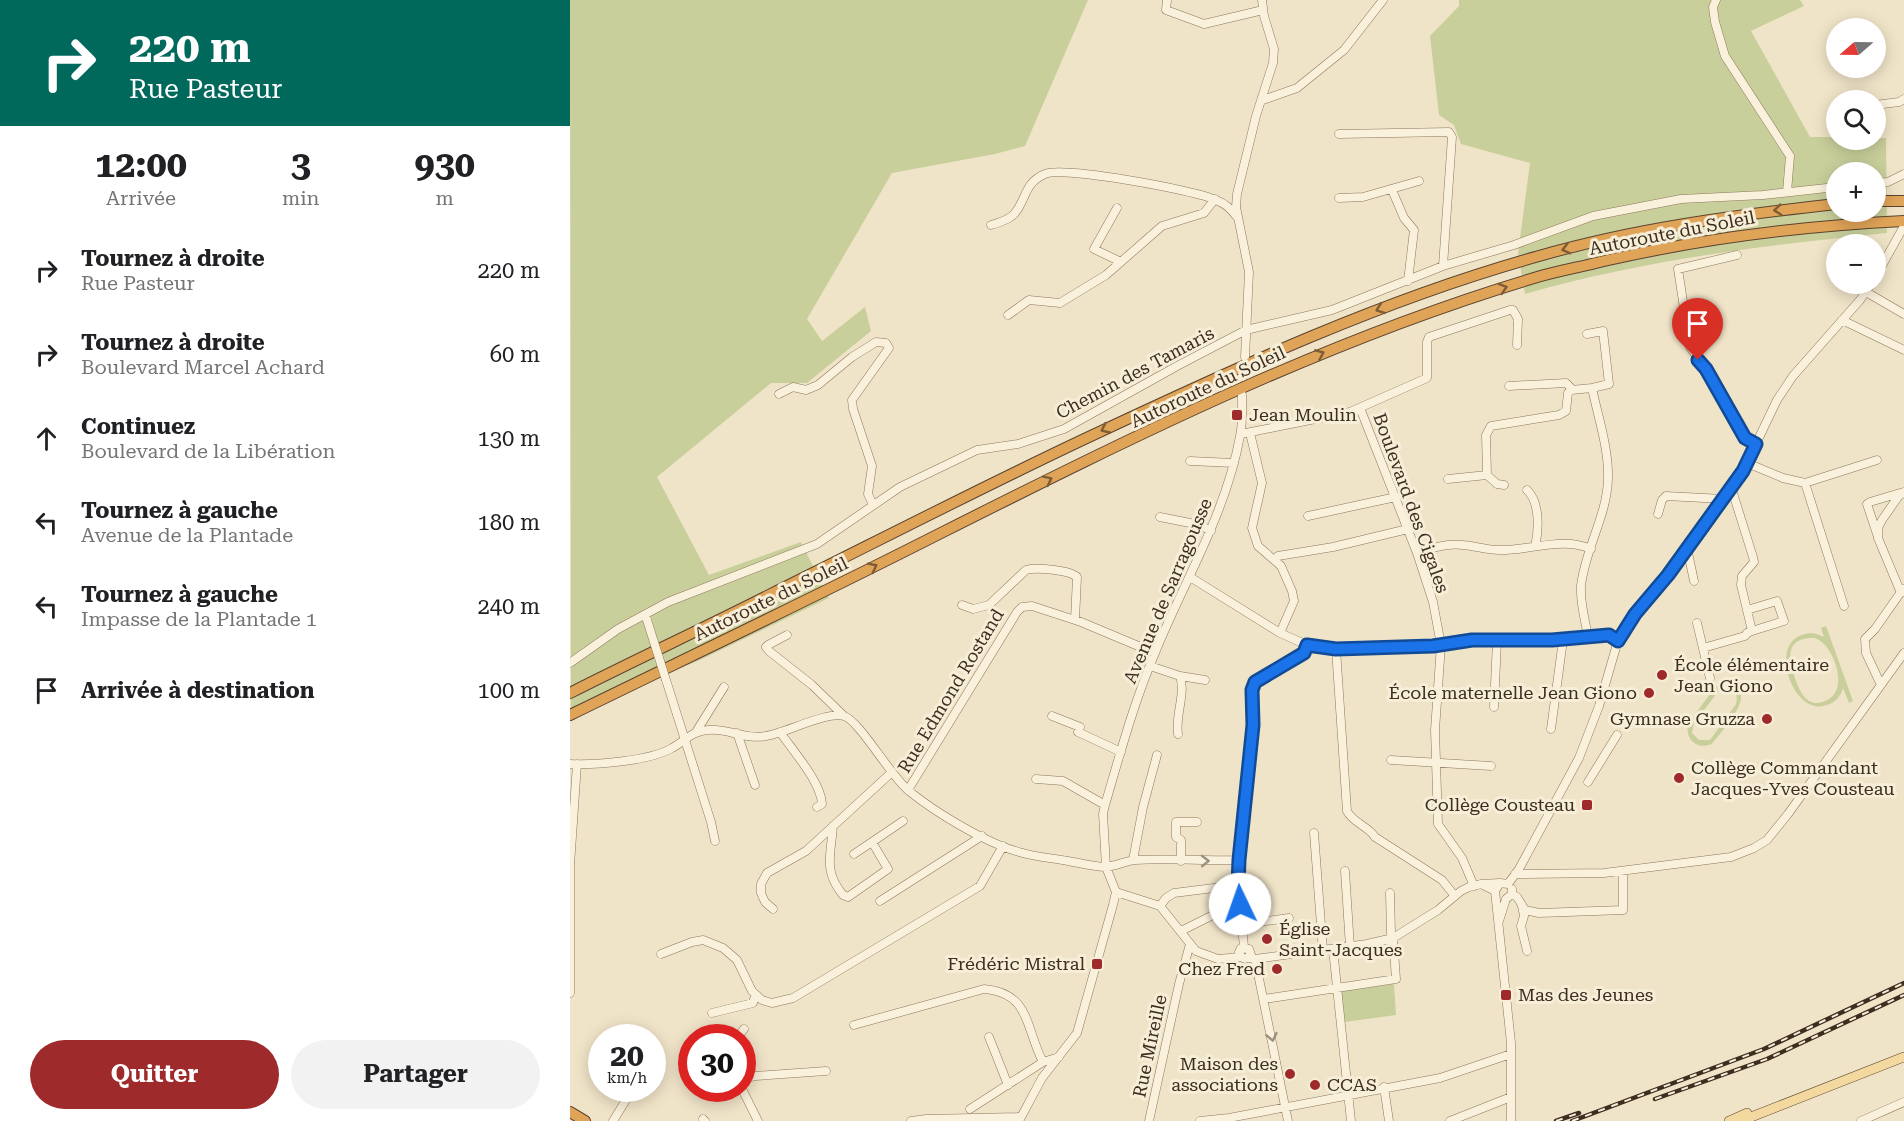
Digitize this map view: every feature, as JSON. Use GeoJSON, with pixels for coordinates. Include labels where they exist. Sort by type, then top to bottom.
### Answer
{"type":"FeatureCollection","features":[{"type":"Feature","properties":{"kind":"highway"},"geometry":{"type":"LineString","coordinates":[[1886,201],[1904,201]]}},
{"type":"Feature","properties":{"kind":"highway","name":"Autoroute du Soleil"},"geometry":{"type":"LineString","coordinates":[[570,691],[1032,463],[1234,369],[1353,319],[1428,291],[1539,256],[1634,232],[1699,220],[1826,205]]}},
{"type":"Feature","properties":{"kind":"highway","name":"Autoroute du Soleil"},"geometry":{"type":"LineString","coordinates":[[570,715],[780,614],[1051,478],[1248,384],[1436,309],[1538,277],[1695,242],[1761,233],[1904,221]]}},
{"type":"Feature","properties":{"kind":"highway"},"geometry":{"type":"LineString","coordinates":[[570,723],[622,690]]}},
{"type":"Feature","properties":{"kind":"highway"},"geometry":{"type":"LineString","coordinates":[[570,1112],[585,1121]]}},
{"type":"Feature","properties":{"kind":"main road"},"geometry":{"type":"LineString","coordinates":[[1729,1121],[1754,1116],[1904,1057]]}},
{"type":"Feature","properties":{"kind":"street"},"geometry":{"type":"LineString","coordinates":[[1167,0],[1166,10],[1204,24],[1263,10]]}},
{"type":"Feature","properties":{"kind":"street"},"geometry":{"type":"LineString","coordinates":[[1245,357],[1249,272],[1236,207],[1237,194],[1256,116],[1263,100],[1274,49],[1262,0]]}},
{"type":"Feature","properties":{"kind":"street"},"geometry":{"type":"LineString","coordinates":[[1263,100],[1297,88],[1344,50],[1383,0]]}},
{"type":"Feature","properties":{"kind":"street"},"geometry":{"type":"LineString","coordinates":[[1716,0],[1713,7],[1715,22],[1725,56],[1790,156],[1787,192]]}},
{"type":"Feature","properties":{"kind":"street"},"geometry":{"type":"LineString","coordinates":[[1886,104],[1904,99]]}},
{"type":"Feature","properties":{"kind":"street"},"geometry":{"type":"LineString","coordinates":[[1339,134],[1449,132],[1452,137],[1452,167],[1443,267]]}},
{"type":"Feature","properties":{"kind":"street"},"geometry":{"type":"LineString","coordinates":[[991,225],[1015,214],[1033,181],[1047,172],[1077,172],[1153,185],[1215,199],[1229,206],[1239,220]]}},
{"type":"Feature","properties":{"kind":"street"},"geometry":{"type":"LineString","coordinates":[[1886,182],[1904,174]]}},
{"type":"Feature","properties":{"kind":"street"},"geometry":{"type":"LineString","coordinates":[[1339,198],[1363,197],[1419,181]]}},
{"type":"Feature","properties":{"kind":"street","name":"Chemin des Tamaris"},"geometry":{"type":"LineString","coordinates":[[570,663],[618,629],[646,617],[668,602],[817,544],[900,487],[977,450],[1018,444],[1064,429],[1246,330],[1332,310],[1443,267],[1514,245],[1593,216],[1681,200],[1826,188]]}},
{"type":"Feature","properties":{"kind":"street"},"geometry":{"type":"LineString","coordinates":[[1392,190],[1404,218],[1414,231],[1408,281]]}},
{"type":"Feature","properties":{"kind":"street"},"geometry":{"type":"LineString","coordinates":[[1008,315],[1029,300],[1060,303],[1106,275],[1162,226],[1204,213],[1215,199]]}},
{"type":"Feature","properties":{"kind":"street"},"geometry":{"type":"LineString","coordinates":[[1117,208],[1094,249],[1121,262]]}},
{"type":"Feature","properties":{"kind":"street"},"geometry":{"type":"LineString","coordinates":[[1886,258],[1904,226]]}},
{"type":"Feature","properties":{"kind":"street"},"geometry":{"type":"LineString","coordinates":[[1737,255],[1678,269],[1690,347],[1706,369],[1745,438],[1756,444]]}},
{"type":"Feature","properties":{"kind":"street"},"geometry":{"type":"LineString","coordinates":[[1511,1121],[1511,1054],[1498,925],[1500,888],[1515,874],[1579,758],[1600,702],[1618,641],[1635,614],[1668,575],[1743,471],[1777,400],[1792,376],[1864,294]]}},
{"type":"Feature","properties":{"kind":"street"},"geometry":{"type":"LineString","coordinates":[[1869,294],[1904,314]]}},
{"type":"Feature","properties":{"kind":"street"},"geometry":{"type":"LineString","coordinates":[[1241,434],[1360,408],[1373,400],[1427,378],[1429,376],[1427,342],[1429,337],[1513,310],[1518,319],[1517,345]]}},
{"type":"Feature","properties":{"kind":"street"},"geometry":{"type":"LineString","coordinates":[[1842,320],[1904,350]]}},
{"type":"Feature","properties":{"kind":"street"},"geometry":{"type":"LineString","coordinates":[[1487,475],[1486,435],[1491,426],[1559,415],[1566,411],[1568,393],[1573,390],[1609,384],[1603,331],[1587,334]]}},
{"type":"Feature","properties":{"kind":"street"},"geometry":{"type":"LineString","coordinates":[[779,394],[793,387],[806,390],[818,385],[852,357],[876,342],[886,343],[889,348],[883,359],[852,400],[872,466],[868,494],[873,505]]}},
{"type":"Feature","properties":{"kind":"street"},"geometry":{"type":"LineString","coordinates":[[1509,386],[1566,383],[1573,390]]}},
{"type":"Feature","properties":{"kind":"street"},"geometry":{"type":"LineString","coordinates":[[1588,636],[1583,615],[1581,587],[1601,517],[1608,478],[1607,459],[1593,388]]}},
{"type":"Feature","properties":{"kind":"street","name":"Avenue de Sarragousse"},"geometry":{"type":"LineString","coordinates":[[1116,892],[1106,867],[1103,814],[1150,666],[1211,531],[1234,464],[1241,434],[1242,395]]}},
{"type":"Feature","properties":{"kind":"street","name":"Boulevard des Cigales"},"geometry":{"type":"LineString","coordinates":[[1360,408],[1418,553],[1433,602],[1441,645],[1437,681],[1435,764],[1438,824],[1478,885]]}},
{"type":"Feature","properties":{"kind":"street"},"geometry":{"type":"LineString","coordinates":[[1250,433],[1262,483],[1252,528],[1253,534],[1258,546],[1285,572],[1294,601],[1280,633]]}},
{"type":"Feature","properties":{"kind":"street"},"geometry":{"type":"LineString","coordinates":[[1747,463],[1805,483],[1877,460]]}},
{"type":"Feature","properties":{"kind":"street"},"geometry":{"type":"LineString","coordinates":[[1190,461],[1234,464]]}},
{"type":"Feature","properties":{"kind":"street"},"geometry":{"type":"LineString","coordinates":[[1448,479],[1487,475],[1497,483],[1504,485]]}},
{"type":"Feature","properties":{"kind":"street"},"geometry":{"type":"LineString","coordinates":[[1805,483],[1844,606]]}},
{"type":"Feature","properties":{"kind":"street"},"geometry":{"type":"LineString","coordinates":[[1731,487],[1754,557],[1754,562],[1742,576],[1741,585],[1752,631]]}},
{"type":"Feature","properties":{"kind":"street"},"geometry":{"type":"LineString","coordinates":[[1527,490],[1535,500],[1537,537],[1535,546]]}},
{"type":"Feature","properties":{"kind":"street"},"geometry":{"type":"LineString","coordinates":[[1878,538],[1878,528],[1882,520],[1904,492]]}},
{"type":"Feature","properties":{"kind":"street"},"geometry":{"type":"LineString","coordinates":[[1881,685],[1866,653],[1865,639],[1875,629],[1902,590],[1878,538],[1867,504],[1904,492]]}},
{"type":"Feature","properties":{"kind":"street"},"geometry":{"type":"LineString","coordinates":[[1658,514],[1662,500],[1666,496],[1723,499]]}},
{"type":"Feature","properties":{"kind":"street"},"geometry":{"type":"LineString","coordinates":[[1308,516],[1396,497]]}},
{"type":"Feature","properties":{"kind":"street"},"geometry":{"type":"LineString","coordinates":[[1160,517],[1200,525],[1211,531]]}},
{"type":"Feature","properties":{"kind":"street"},"geometry":{"type":"LineString","coordinates":[[1278,556],[1333,547],[1408,529]]}},
{"type":"Feature","properties":{"kind":"street"},"geometry":{"type":"LineString","coordinates":[[1418,553],[1445,546],[1460,545],[1500,550],[1535,546],[1583,545],[1591,549]]}},
{"type":"Feature","properties":{"kind":"street"},"geometry":{"type":"LineString","coordinates":[[1687,548],[1694,581]]}},
{"type":"Feature","properties":{"kind":"street"},"geometry":{"type":"LineString","coordinates":[[962,605],[973,609],[989,605],[1026,570],[1032,568],[1061,571],[1074,573],[1077,577],[1075,620]]}},
{"type":"Feature","properties":{"kind":"street"},"geometry":{"type":"LineString","coordinates":[[1190,577],[1280,633],[1307,645],[1336,649],[1441,645],[1472,640],[1563,640],[1609,635],[1618,641]]}},
{"type":"Feature","properties":{"kind":"street"},"geometry":{"type":"LineString","coordinates":[[1703,648],[1745,636],[1752,631],[1784,621],[1777,601],[1747,610]]}},
{"type":"Feature","properties":{"kind":"street","name":"Rue Edmond Rostand"},"geometry":{"type":"LineString","coordinates":[[908,790],[1022,607],[1032,606],[1075,620],[1155,653]]}},
{"type":"Feature","properties":{"kind":"street"},"geometry":{"type":"LineString","coordinates":[[646,617],[711,822],[715,842]]}},
{"type":"Feature","properties":{"kind":"street"},"geometry":{"type":"LineString","coordinates":[[1697,623],[1710,678]]}},
{"type":"Feature","properties":{"kind":"street"},"geometry":{"type":"LineString","coordinates":[[787,634],[768,645],[766,647],[769,651],[812,685],[844,716],[851,719],[891,772],[908,790],[933,809],[982,836],[1019,852],[1106,867],[1133,860],[1239,860]]}},
{"type":"Feature","properties":{"kind":"street"},"geometry":{"type":"LineString","coordinates":[[1494,707],[1497,640]]}},
{"type":"Feature","properties":{"kind":"street"},"geometry":{"type":"LineString","coordinates":[[1551,729],[1563,640]]}},
{"type":"Feature","properties":{"kind":"street"},"geometry":{"type":"LineString","coordinates":[[1288,1121],[1264,999],[1248,958],[1251,950],[1244,947],[1238,885],[1253,725],[1252,690],[1255,682],[1304,653],[1307,645]]}},
{"type":"Feature","properties":{"kind":"street"},"geometry":{"type":"LineString","coordinates":[[1336,649],[1347,811],[1353,819],[1370,829],[1375,837],[1442,880],[1451,898]]}},
{"type":"Feature","properties":{"kind":"street"},"geometry":{"type":"LineString","coordinates":[[1515,874],[1623,871],[1731,857],[1754,848],[1767,840],[1788,814],[1904,653]]}},
{"type":"Feature","properties":{"kind":"street"},"geometry":{"type":"LineString","coordinates":[[1150,666],[1180,676],[1205,680]]}},
{"type":"Feature","properties":{"kind":"street"},"geometry":{"type":"LineString","coordinates":[[1178,734],[1177,723],[1182,683],[1180,676]]}},
{"type":"Feature","properties":{"kind":"street"},"geometry":{"type":"LineString","coordinates":[[696,732],[724,687]]}},
{"type":"Feature","properties":{"kind":"street"},"geometry":{"type":"LineString","coordinates":[[570,993],[573,764],[613,763],[642,757],[672,748],[696,732],[708,730],[758,737],[823,718],[844,716]]}},
{"type":"Feature","properties":{"kind":"street"},"geometry":{"type":"LineString","coordinates":[[1052,716],[1080,727],[1078,732],[1121,752]]}},
{"type":"Feature","properties":{"kind":"street"},"geometry":{"type":"LineString","coordinates":[[780,732],[821,795],[822,804],[817,807]]}},
{"type":"Feature","properties":{"kind":"street"},"geometry":{"type":"LineString","coordinates":[[737,733],[755,784]]}},
{"type":"Feature","properties":{"kind":"street"},"geometry":{"type":"LineString","coordinates":[[1588,782],[1617,735]]}},
{"type":"Feature","properties":{"kind":"street"},"geometry":{"type":"LineString","coordinates":[[1133,860],[1143,807],[1157,754]]}},
{"type":"Feature","properties":{"kind":"street"},"geometry":{"type":"LineString","coordinates":[[1391,760],[1491,766]]}},
{"type":"Feature","properties":{"kind":"street"},"geometry":{"type":"LineString","coordinates":[[772,909],[765,902],[761,893],[760,884],[766,873],[806,851],[891,772]]}},
{"type":"Feature","properties":{"kind":"street"},"geometry":{"type":"LineString","coordinates":[[1036,778],[1063,781],[1106,806]]}},
{"type":"Feature","properties":{"kind":"street"},"geometry":{"type":"LineString","coordinates":[[854,854],[903,821]]}},
{"type":"Feature","properties":{"kind":"street"},"geometry":{"type":"LineString","coordinates":[[1181,861],[1181,840],[1176,837],[1176,822],[1197,822]]}},
{"type":"Feature","properties":{"kind":"street"},"geometry":{"type":"LineString","coordinates":[[833,826],[829,868],[831,876],[843,895],[848,897],[854,894],[888,869],[872,842]]}},
{"type":"Feature","properties":{"kind":"street"},"geometry":{"type":"LineString","coordinates":[[1314,833],[1323,951]]}},
{"type":"Feature","properties":{"kind":"street"},"geometry":{"type":"LineString","coordinates":[[880,901],[982,836]]}},
{"type":"Feature","properties":{"kind":"street"},"geometry":{"type":"LineString","coordinates":[[662,954],[703,940],[723,948],[737,960],[755,996],[772,1003],[793,998],[980,886],[1003,846]]}},
{"type":"Feature","properties":{"kind":"street"},"geometry":{"type":"LineString","coordinates":[[1345,870],[1350,946]]}},
{"type":"Feature","properties":{"kind":"street"},"geometry":{"type":"LineString","coordinates":[[1500,888],[1501,899],[1509,896],[1517,897],[1525,910],[1539,913],[1623,910],[1623,871]]}},
{"type":"Feature","properties":{"kind":"street"},"geometry":{"type":"LineString","coordinates":[[1160,906],[1174,893],[1238,885]]}},
{"type":"Feature","properties":{"kind":"street"},"geometry":{"type":"LineString","coordinates":[[911,1121],[1020,1119],[1042,1078],[1077,1033],[1116,892],[1160,906],[1196,951],[1218,958],[1248,958],[1323,951],[1393,938],[1438,910],[1451,898],[1478,885],[1511,887],[1498,925]]}},
{"type":"Feature","properties":{"kind":"street"},"geometry":{"type":"LineString","coordinates":[[1264,999],[1396,979],[1391,934],[1390,893]]}},
{"type":"Feature","properties":{"kind":"street"},"geometry":{"type":"LineString","coordinates":[[1522,905],[1524,916],[1521,926],[1527,951]]}},
{"type":"Feature","properties":{"kind":"street"},"geometry":{"type":"LineString","coordinates":[[1181,931],[1211,916]]}},
{"type":"Feature","properties":{"kind":"street"},"geometry":{"type":"LineString","coordinates":[[1242,924],[1289,918]]}},
{"type":"Feature","properties":{"kind":"street","name":"Rue Mireille"},"geometry":{"type":"LineString","coordinates":[[1149,1121],[1190,944]]}},
{"type":"Feature","properties":{"kind":"street"},"geometry":{"type":"LineString","coordinates":[[1332,949],[1351,1121]]}},
{"type":"Feature","properties":{"kind":"street"},"geometry":{"type":"LineString","coordinates":[[854,1025],[984,989],[994,990],[1011,995],[1019,1002],[1043,1062]]}},
{"type":"Feature","properties":{"kind":"street"},"geometry":{"type":"LineString","coordinates":[[712,1013],[753,1003],[755,996]]}},
{"type":"Feature","properties":{"kind":"street"},"geometry":{"type":"LineString","coordinates":[[989,1037],[1008,1084]]}},
{"type":"Feature","properties":{"kind":"street"},"geometry":{"type":"LineString","coordinates":[[1200,1121],[1229,1118],[1440,1077],[1511,1054]]}},
{"type":"Feature","properties":{"kind":"street"},"geometry":{"type":"LineString","coordinates":[[970,1109],[1043,1062],[1060,1056]]}},
{"type":"Feature","properties":{"kind":"street"},"geometry":{"type":"LineString","coordinates":[[756,1076],[826,1071]]}},
{"type":"Feature","properties":{"kind":"street"},"geometry":{"type":"LineString","coordinates":[[1384,1087],[1389,1121]]}},
{"type":"Feature","properties":{"kind":"street"},"geometry":{"type":"LineString","coordinates":[[1450,1121],[1511,1097]]}},
{"type":"Feature","properties":{"kind":"street"},"geometry":{"type":"LineString","coordinates":[[613,1121],[625,1102]]}},
{"type":"Feature","properties":{"kind":"street"},"geometry":{"type":"LineString","coordinates":[[748,1102],[758,1121]]}},
{"type":"Feature","properties":{"kind":"street"},"geometry":{"type":"LineString","coordinates":[[1862,1121],[1904,1102]]}},
{"type":"Feature","properties":{"kind":"green space"},"geometry":{"type":"Polygon","coordinates":[[[570,0],[1088,0],[1025,146],[995,154],[892,173],[807,319],[822,341],[865,307],[871,331],[807,383],[771,383],[657,477],[709,575],[801,542],[829,598],[700,660],[571,714],[570,0]]]}},
{"type":"Feature","properties":{"kind":"green space"},"geometry":{"type":"Polygon","coordinates":[[[1459,0],[1800,0],[1804,6],[1751,31],[1810,137],[1826,137],[1826,150],[1886,150],[1886,138],[1887,233],[1826,234],[1826,240],[1660,263],[1525,294],[1518,253],[1530,163],[1461,144],[1454,125],[1439,115],[1430,36],[1459,6],[1459,0]]]}},
{"type":"Feature","properties":{"kind":"green space"},"geometry":{"type":"Polygon","coordinates":[[[1826,626],[1853,701],[1849,703],[1843,688],[1833,702],[1823,706],[1812,705],[1802,699],[1794,689],[1789,677],[1786,664],[1787,651],[1792,641],[1808,633],[1824,637],[1821,628],[1826,626]],[[1815,638],[1799,640],[1790,654],[1792,667],[1802,693],[1815,703],[1829,699],[1835,693],[1838,685],[1833,657],[1822,642],[1815,638]]]}},
{"type":"Feature","properties":{"kind":"green space"},"geometry":{"type":"Polygon","coordinates":[[[1721,683],[1735,685],[1741,695],[1740,702],[1733,717],[1712,744],[1697,745],[1688,735],[1688,724],[1715,687],[1721,683]],[[1727,688],[1718,692],[1694,723],[1692,733],[1699,740],[1710,740],[1736,704],[1736,694],[1727,688]]]}},
{"type":"Feature","properties":{"kind":"green space"},"geometry":{"type":"Polygon","coordinates":[[[1394,984],[1396,1015],[1345,1022],[1341,991],[1394,984]]]}},
{"type":"Feature","properties":{"kind":"tunnel"},"geometry":{"type":"LineString","coordinates":[[1243,391],[1245,361]]}},
{"type":"Feature","properties":{"kind":"railway"},"geometry":{"type":"LineString","coordinates":[[1572,1121],[1764,1049],[1904,983]]}},
{"type":"Feature","properties":{"kind":"railway"},"geometry":{"type":"LineString","coordinates":[[1655,1099],[1767,1059],[1904,995]]}},
{"type":"Feature","properties":{"kind":"railway"},"geometry":{"type":"LineString","coordinates":[[1556,1121],[1579,1113]]}},
{"type":"Feature","properties":{"kind":"place","name":"Jean Moulin"},"geometry":{"type":"Point","coordinates":[1237,415]}},
{"type":"Feature","properties":{"kind":"place","name":"École élémentaire Jean Giono"},"geometry":{"type":"Point","coordinates":[1662,675]}},
{"type":"Feature","properties":{"kind":"place","name":"École maternelle Jean Giono"},"geometry":{"type":"Point","coordinates":[1649,693]}},
{"type":"Feature","properties":{"kind":"place","name":"Gymnase Gruzza"},"geometry":{"type":"Point","coordinates":[1767,719]}},
{"type":"Feature","properties":{"kind":"place","name":"Collège Commandant Jacques-Yves Cousteau"},"geometry":{"type":"Point","coordinates":[1679,778]}},
{"type":"Feature","properties":{"kind":"place","name":"Collège Cousteau"},"geometry":{"type":"Point","coordinates":[1587,805]}},
{"type":"Feature","properties":{"kind":"place","name":"Église Saint-Jacques"},"geometry":{"type":"Point","coordinates":[1267,939]}},
{"type":"Feature","properties":{"kind":"place","name":"Frédéric Mistral"},"geometry":{"type":"Point","coordinates":[1097,964]}},
{"type":"Feature","properties":{"kind":"place","name":"Chez Fred"},"geometry":{"type":"Point","coordinates":[1277,969]}},
{"type":"Feature","properties":{"kind":"place","name":"Mas des Jeunes"},"geometry":{"type":"Point","coordinates":[1506,995]}},
{"type":"Feature","properties":{"kind":"place","name":"Maison des associations"},"geometry":{"type":"Point","coordinates":[1290,1074]}},
{"type":"Feature","properties":{"kind":"place","name":"CCAS"},"geometry":{"type":"Point","coordinates":[1315,1085]}},
{"type":"Feature","properties":{"kind":"route"},"geometry":{"type":"LineString","coordinates":[[1240,904],[1239,860],[1253,725],[1252,690],[1255,682],[1304,653],[1307,645],[1336,649],[1433,646],[1472,640],[1552,640],[1609,635],[1618,641],[1635,614],[1668,575],[1743,471],[1756,444],[1745,438],[1706,369],[1698,360]]}}]}
